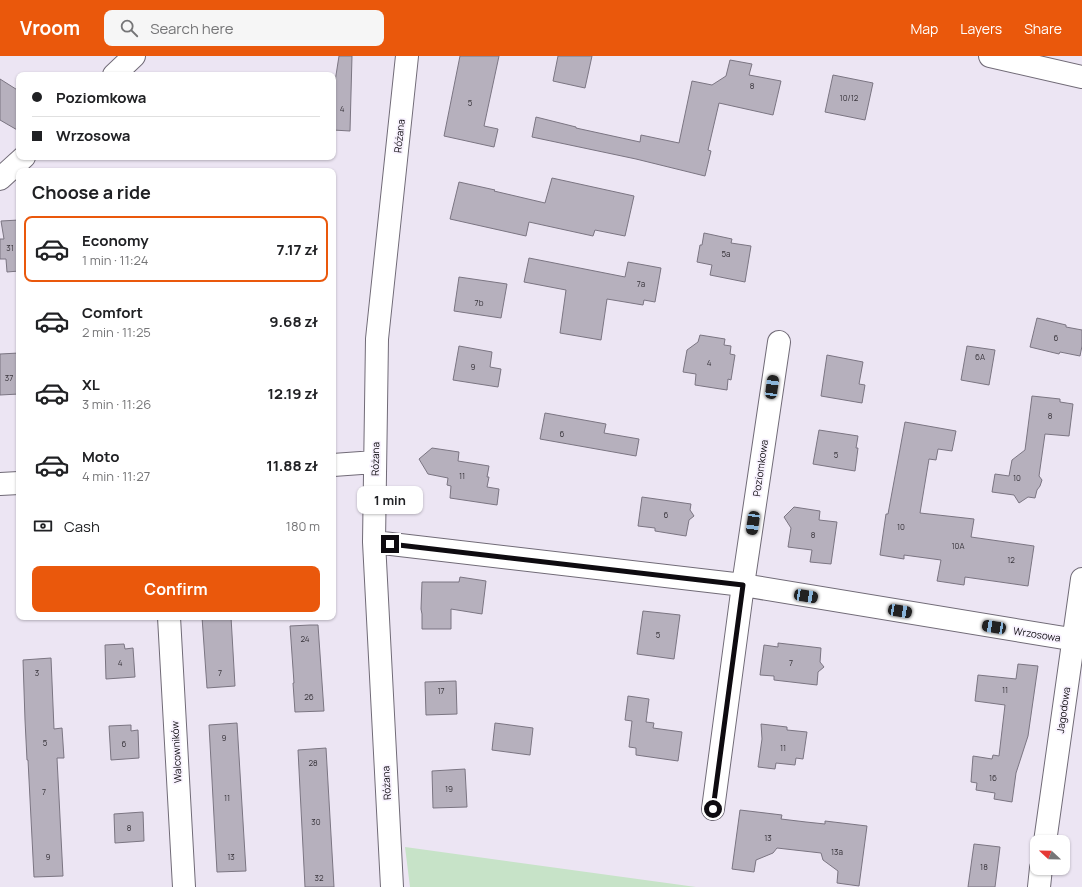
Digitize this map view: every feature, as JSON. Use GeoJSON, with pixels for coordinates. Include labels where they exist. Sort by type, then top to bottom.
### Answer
{"type":"FeatureCollection","features":[{"type":"Feature","properties":{"kind":"street"},"geometry":{"type":"LineString","coordinates":[[117,72],[134,56]]}},
{"type":"Feature","properties":{"kind":"street","name":"Różana"},"geometry":{"type":"LineString","coordinates":[[392,887],[374,542],[377,338],[407,56]]}},
{"type":"Feature","properties":{"kind":"street"},"geometry":{"type":"LineString","coordinates":[[990,56],[1082,76]]}},
{"type":"Feature","properties":{"kind":"street"},"geometry":{"type":"LineString","coordinates":[[0,179],[21,160]]}},
{"type":"Feature","properties":{"kind":"street","name":"Poziomkowa"},"geometry":{"type":"LineString","coordinates":[[713,809],[743,585],[779,342]]}},
{"type":"Feature","properties":{"kind":"street"},"geometry":{"type":"LineString","coordinates":[[336,465],[375,462]]}},
{"type":"Feature","properties":{"kind":"street"},"geometry":{"type":"LineString","coordinates":[[0,484],[16,483]]}},
{"type":"Feature","properties":{"kind":"street","name":"Wrzosowa"},"geometry":{"type":"LineString","coordinates":[[374,542],[743,585],[1077,640]]}},
{"type":"Feature","properties":{"kind":"street","name":"Jagodowa"},"geometry":{"type":"LineString","coordinates":[[1046,835],[1077,640],[1082,579]]}},
{"type":"Feature","properties":{"kind":"street","name":"Walcowników"},"geometry":{"type":"LineString","coordinates":[[169,620],[184,887]]}},
{"type":"Feature","properties":{"kind":"street"},"geometry":{"type":"LineString","coordinates":[[1038,887],[1040,875]]}},
{"type":"Feature","properties":{"kind":"green space"},"geometry":{"type":"Polygon","coordinates":[[[405,847],[696,887],[410,887],[405,847]]]}},
{"type":"Feature","properties":{"kind":"building"},"geometry":{"type":"Polygon","coordinates":[[[339,56],[352,56],[350,131],[336,130],[336,75],[339,56]]]}},
{"type":"Feature","properties":{"kind":"building"},"geometry":{"type":"Polygon","coordinates":[[[460,56],[499,56],[484,126],[498,129],[494,147],[444,136],[460,56]]]}},
{"type":"Feature","properties":{"kind":"building"},"geometry":{"type":"Polygon","coordinates":[[[558,56],[592,56],[585,88],[553,81],[558,56]]]}},
{"type":"Feature","properties":{"kind":"building"},"geometry":{"type":"Polygon","coordinates":[[[730,60],[752,64],[749,75],[781,81],[773,115],[719,103],[708,150],[711,151],[705,176],[636,159],[532,137],[536,117],[576,128],[640,142],[641,135],[679,143],[692,81],[712,85],[726,76],[730,60]]]}},
{"type":"Feature","properties":{"kind":"building"},"geometry":{"type":"Polygon","coordinates":[[[833,75],[873,83],[865,120],[825,112],[833,75]]]}},
{"type":"Feature","properties":{"kind":"building"},"geometry":{"type":"Polygon","coordinates":[[[0,79],[16,89],[16,129],[0,120],[0,79]]]}},
{"type":"Feature","properties":{"kind":"building"},"geometry":{"type":"Polygon","coordinates":[[[552,178],[634,196],[625,236],[595,230],[593,236],[529,222],[526,236],[450,219],[459,182],[545,203],[552,178]]]}},
{"type":"Feature","properties":{"kind":"building"},"geometry":{"type":"Polygon","coordinates":[[[16,220],[16,271],[7,272],[6,259],[0,259],[0,239],[4,239],[1,221],[16,220]]]}},
{"type":"Feature","properties":{"kind":"building"},"geometry":{"type":"Polygon","coordinates":[[[704,233],[732,239],[731,243],[751,246],[745,282],[710,275],[712,265],[697,262],[704,233]]]}},
{"type":"Feature","properties":{"kind":"building"},"geometry":{"type":"Polygon","coordinates":[[[529,258],[625,277],[628,262],[661,268],[655,302],[644,300],[643,305],[607,299],[601,340],[560,333],[566,290],[524,282],[529,258]]]}},
{"type":"Feature","properties":{"kind":"building"},"geometry":{"type":"Polygon","coordinates":[[[459,277],[507,284],[501,318],[454,311],[459,277]]]}},
{"type":"Feature","properties":{"kind":"building"},"geometry":{"type":"Polygon","coordinates":[[[1037,318],[1066,325],[1066,327],[1082,330],[1082,346],[1080,356],[1060,352],[1059,354],[1030,347],[1037,318]]]}},
{"type":"Feature","properties":{"kind":"building"},"geometry":{"type":"Polygon","coordinates":[[[700,335],[725,339],[724,345],[731,346],[730,354],[735,355],[731,380],[728,379],[727,390],[695,385],[696,374],[683,372],[687,350],[698,342],[700,335]]]}},
{"type":"Feature","properties":{"kind":"building"},"geometry":{"type":"Polygon","coordinates":[[[459,346],[492,352],[490,367],[501,369],[498,387],[453,380],[459,346]]]}},
{"type":"Feature","properties":{"kind":"building"},"geometry":{"type":"Polygon","coordinates":[[[967,346],[995,350],[989,385],[961,380],[967,346]]]}},
{"type":"Feature","properties":{"kind":"building"},"geometry":{"type":"Polygon","coordinates":[[[16,353],[16,394],[0,395],[0,354],[16,353]]]}},
{"type":"Feature","properties":{"kind":"building"},"geometry":{"type":"Polygon","coordinates":[[[827,355],[863,362],[859,384],[865,385],[862,403],[821,396],[827,355]]]}},
{"type":"Feature","properties":{"kind":"building"},"geometry":{"type":"Polygon","coordinates":[[[1032,396],[1060,399],[1060,402],[1073,404],[1069,436],[1045,434],[1039,476],[1042,480],[1040,486],[1037,490],[1035,498],[1028,497],[1019,503],[1014,495],[992,492],[995,474],[1009,476],[1012,460],[1025,450],[1032,396]]]}},
{"type":"Feature","properties":{"kind":"building"},"geometry":{"type":"Polygon","coordinates":[[[545,413],[606,424],[604,433],[639,439],[636,456],[540,439],[545,413]]]}},
{"type":"Feature","properties":{"kind":"building"},"geometry":{"type":"Polygon","coordinates":[[[905,422],[956,431],[952,451],[938,449],[936,460],[929,459],[920,513],[974,519],[971,537],[1034,546],[1028,586],[965,577],[964,585],[937,581],[941,560],[904,555],[904,559],[880,555],[886,514],[888,514],[905,422]]]}},
{"type":"Feature","properties":{"kind":"building"},"geometry":{"type":"Polygon","coordinates":[[[819,430],[858,436],[855,471],[813,464],[819,430]]]}},
{"type":"Feature","properties":{"kind":"building"},"geometry":{"type":"Polygon","coordinates":[[[432,448],[459,452],[458,461],[489,466],[487,487],[499,489],[497,505],[450,498],[451,486],[447,485],[448,478],[428,474],[419,459],[432,448]]]}},
{"type":"Feature","properties":{"kind":"building"},"geometry":{"type":"Polygon","coordinates":[[[642,497],[691,504],[690,510],[694,516],[689,520],[686,536],[655,531],[655,528],[638,526],[642,497]]]}},
{"type":"Feature","properties":{"kind":"building"},"geometry":{"type":"Polygon","coordinates":[[[794,507],[820,511],[819,520],[837,522],[831,564],[810,562],[812,550],[788,547],[791,528],[784,517],[794,507]]]}},
{"type":"Feature","properties":{"kind":"building"},"geometry":{"type":"Polygon","coordinates":[[[460,577],[486,581],[482,614],[451,609],[451,629],[422,629],[422,582],[459,582],[460,577]]]}},
{"type":"Feature","properties":{"kind":"building"},"geometry":{"type":"Polygon","coordinates":[[[643,611],[680,615],[674,659],[637,654],[643,611]]]}},
{"type":"Feature","properties":{"kind":"building"},"geometry":{"type":"Polygon","coordinates":[[[202,620],[231,620],[235,686],[207,688],[202,620]]]}},
{"type":"Feature","properties":{"kind":"building"},"geometry":{"type":"Polygon","coordinates":[[[318,625],[324,711],[295,712],[290,626],[318,625]]]}},
{"type":"Feature","properties":{"kind":"building"},"geometry":{"type":"Polygon","coordinates":[[[778,643],[821,648],[820,662],[824,667],[818,672],[817,685],[774,680],[774,676],[760,675],[764,645],[778,647],[778,643]]]}},
{"type":"Feature","properties":{"kind":"building"},"geometry":{"type":"Polygon","coordinates":[[[124,644],[125,649],[133,648],[135,677],[106,679],[105,645],[124,644]]]}},
{"type":"Feature","properties":{"kind":"building"},"geometry":{"type":"Polygon","coordinates":[[[51,658],[54,729],[62,728],[64,758],[57,758],[63,876],[34,877],[23,660],[51,658]]]}},
{"type":"Feature","properties":{"kind":"building"},"geometry":{"type":"Polygon","coordinates":[[[1018,664],[1038,666],[1028,736],[1016,773],[1012,802],[994,799],[995,793],[976,790],[977,783],[971,782],[973,756],[992,759],[993,755],[999,756],[1005,705],[975,701],[978,675],[1016,679],[1018,664]]]}},
{"type":"Feature","properties":{"kind":"building"},"geometry":{"type":"Polygon","coordinates":[[[456,681],[457,714],[426,715],[425,682],[456,681]]]}},
{"type":"Feature","properties":{"kind":"building"},"geometry":{"type":"Polygon","coordinates":[[[628,696],[649,699],[646,722],[654,723],[653,728],[682,732],[678,761],[636,755],[636,748],[629,747],[632,721],[625,720],[628,696]]]}},
{"type":"Feature","properties":{"kind":"building"},"geometry":{"type":"Polygon","coordinates":[[[237,723],[246,871],[217,872],[209,725],[237,723]]]}},
{"type":"Feature","properties":{"kind":"building"},"geometry":{"type":"Polygon","coordinates":[[[495,723],[533,728],[530,755],[492,750],[495,723]]]}},
{"type":"Feature","properties":{"kind":"building"},"geometry":{"type":"Polygon","coordinates":[[[761,724],[787,727],[787,730],[807,732],[803,759],[796,758],[795,765],[776,763],[775,769],[758,767],[762,739],[761,724]]]}},
{"type":"Feature","properties":{"kind":"building"},"geometry":{"type":"Polygon","coordinates":[[[131,725],[131,731],[138,730],[139,758],[111,760],[109,726],[131,725]]]}},
{"type":"Feature","properties":{"kind":"building"},"geometry":{"type":"Polygon","coordinates":[[[326,748],[334,887],[305,887],[298,750],[326,748]]]}},
{"type":"Feature","properties":{"kind":"building"},"geometry":{"type":"Polygon","coordinates":[[[465,769],[467,807],[433,808],[432,771],[465,769]]]}},
{"type":"Feature","properties":{"kind":"building"},"geometry":{"type":"Polygon","coordinates":[[[740,810],[782,815],[781,819],[825,824],[825,821],[867,826],[859,886],[837,883],[838,871],[823,860],[821,853],[777,848],[773,853],[756,860],[754,872],[732,869],[740,810]]]}},
{"type":"Feature","properties":{"kind":"building"},"geometry":{"type":"Polygon","coordinates":[[[143,812],[144,841],[115,843],[114,814],[143,812]]]}},
{"type":"Feature","properties":{"kind":"building"},"geometry":{"type":"Polygon","coordinates":[[[974,844],[1000,847],[995,887],[968,887],[974,844]]]}},
{"type":"Feature","properties":{"kind":"route"},"geometry":{"type":"LineString","coordinates":[[390,544],[743,585],[713,809]]}}]}
